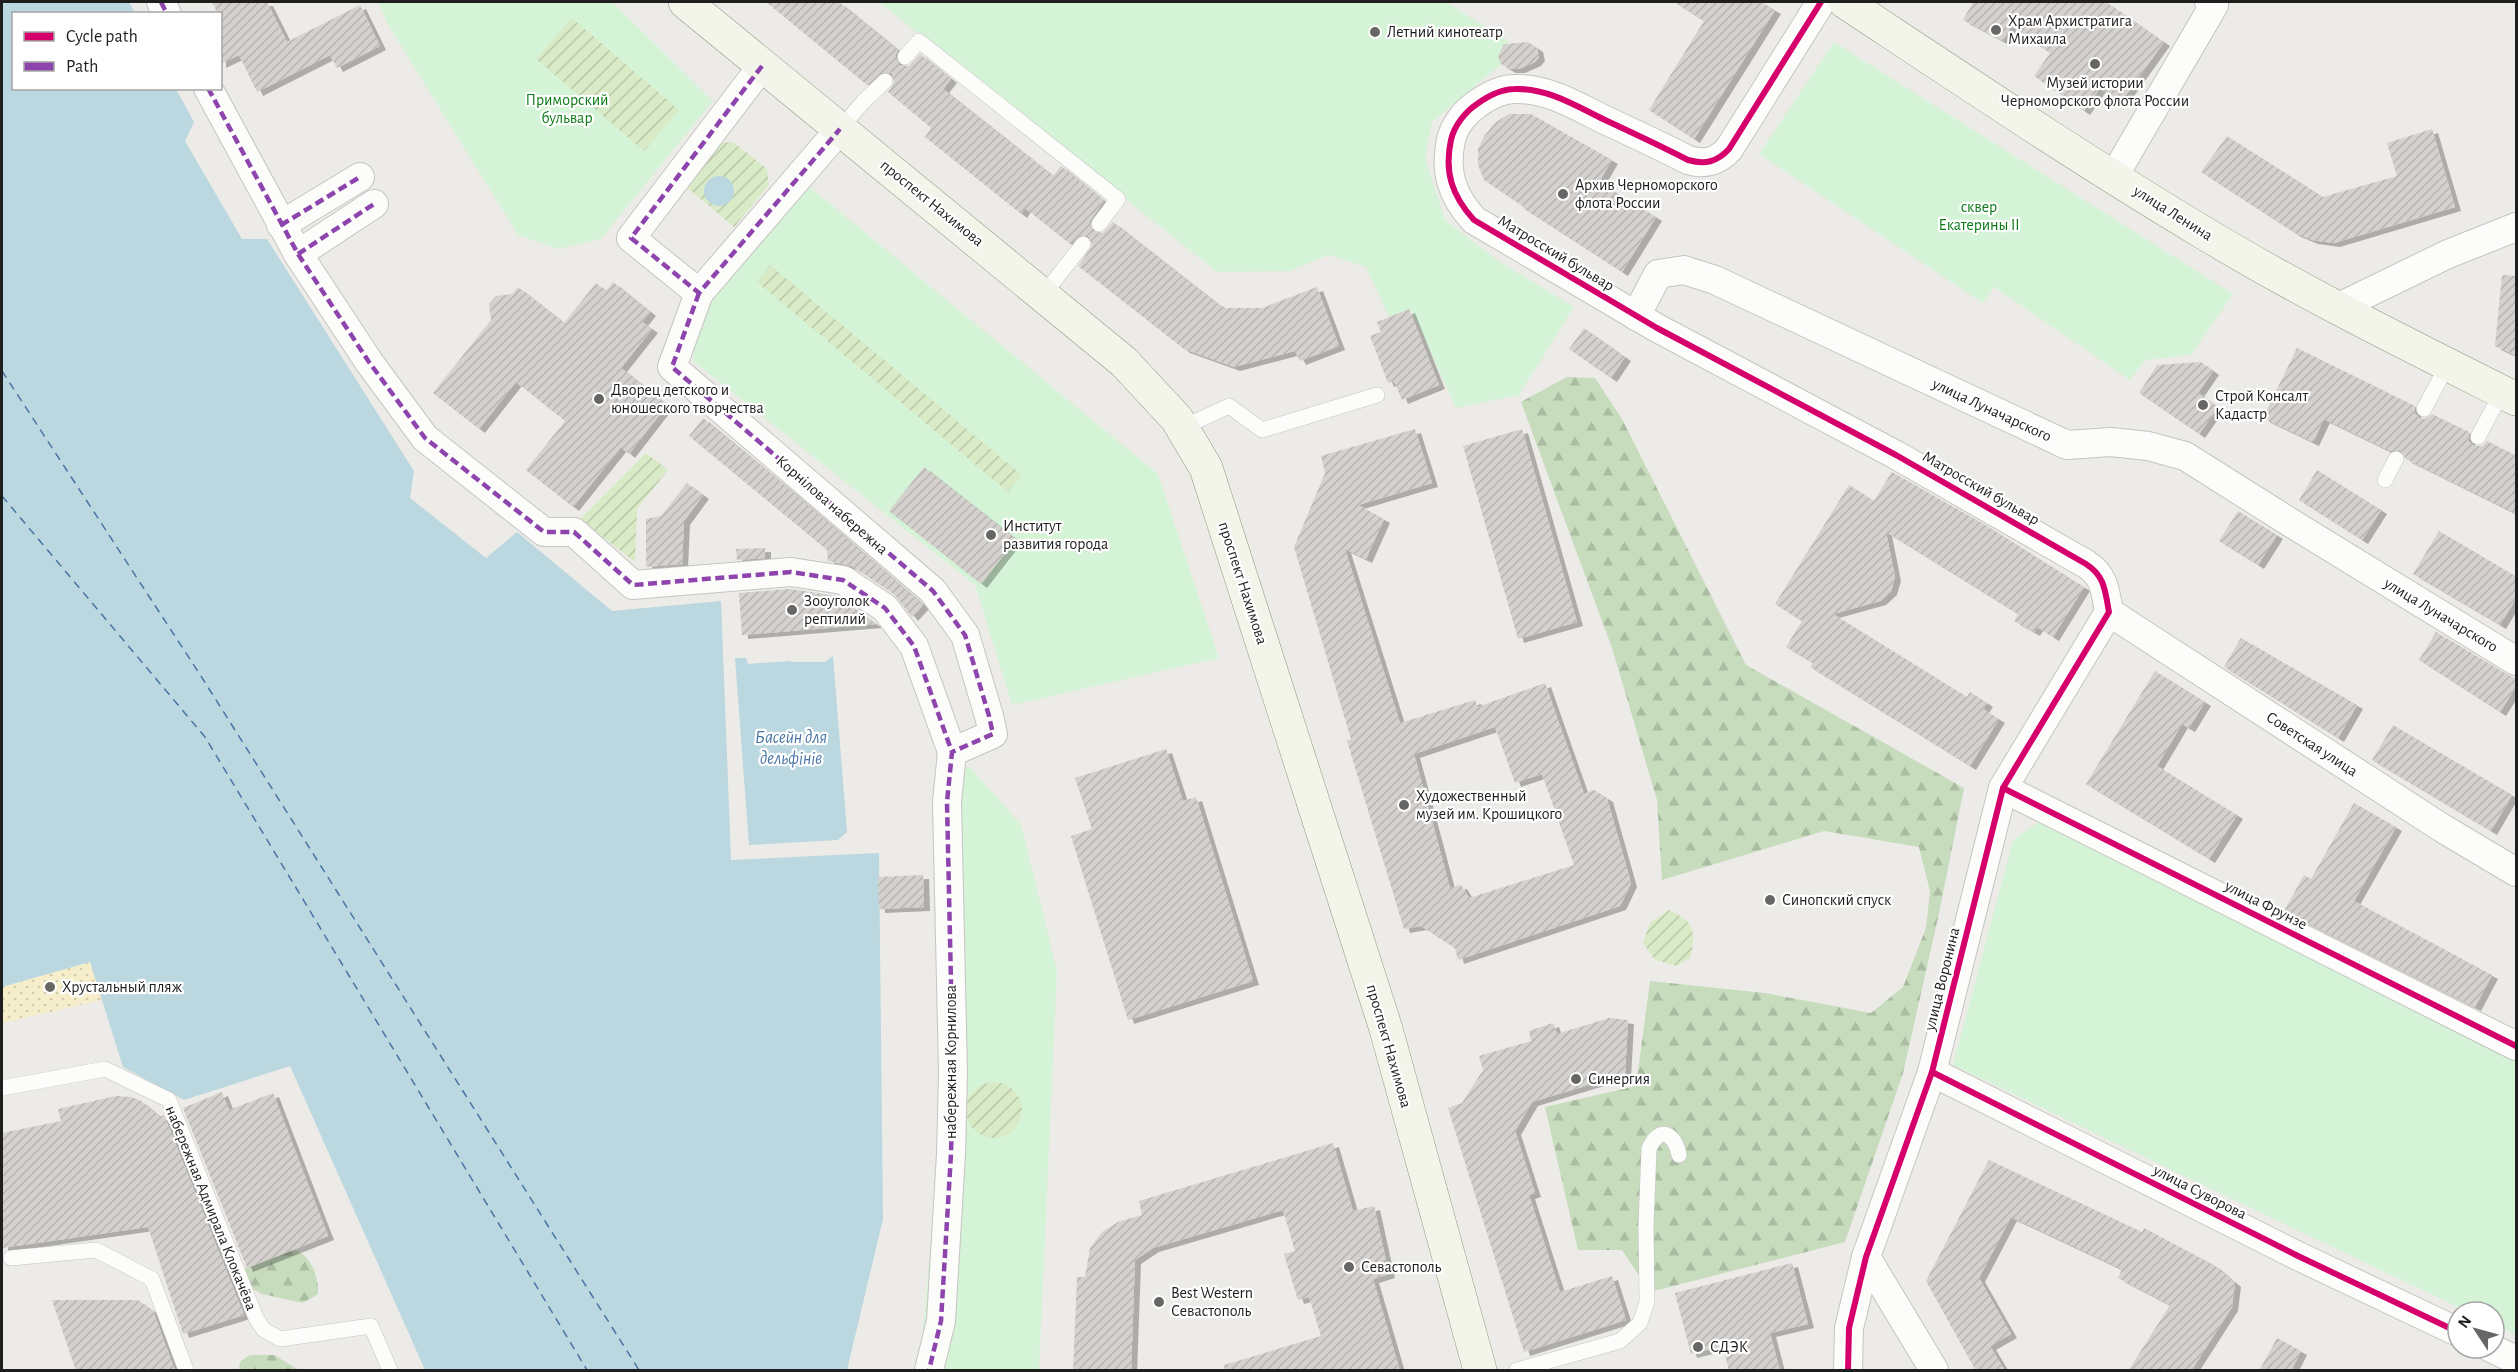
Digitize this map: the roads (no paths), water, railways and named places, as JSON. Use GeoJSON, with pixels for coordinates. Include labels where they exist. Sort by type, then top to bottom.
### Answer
{"type":"FeatureCollection","features":[{"type":"Feature","properties":{"kind":"main road","name":"проспект Нахимова"},"geometry":{"type":"LineString","coordinates":[[685,2],[1044,294],[1124,362],[1177,419],[1206,468],[1386,1029],[1480,1371]]}},
{"type":"Feature","properties":{"kind":"main road","name":"улица Ленина"},"geometry":{"type":"LineString","coordinates":[[1845,2],[2204,233],[2337,308],[2447,366],[2509,395]]}},
{"type":"Feature","properties":{"kind":"street","name":"Матросский бульвар"},"geometry":{"type":"LineString","coordinates":[[1821,2],[1729,149],[1715,160],[1697,163],[1688,160],[1549,93],[1513,88],[1489,95],[1470,109],[1459,122],[1452,137],[1447,162],[1450,184],[1460,205],[1474,220],[1492,231],[1636,316],[1896,455],[2086,564],[2103,579],[2109,612]]}},
{"type":"Feature","properties":{"kind":"street"},"geometry":{"type":"LineString","coordinates":[[2114,176],[2214,5],[2209,2]]}},
{"type":"Feature","properties":{"kind":"street"},"geometry":{"type":"LineString","coordinates":[[762,66],[631,238],[699,293],[840,129]]}},
{"type":"Feature","properties":{"kind":"street"},"geometry":{"type":"LineString","coordinates":[[209,90],[298,254],[369,363],[425,438],[544,532],[574,532],[633,585],[791,572],[843,580],[885,608],[914,646],[952,752]]}},
{"type":"Feature","properties":{"kind":"street"},"geometry":{"type":"LineString","coordinates":[[281,225],[360,177]]}},
{"type":"Feature","properties":{"kind":"street"},"geometry":{"type":"LineString","coordinates":[[298,254],[374,204]]}},
{"type":"Feature","properties":{"kind":"street"},"geometry":{"type":"LineString","coordinates":[[2337,308],[2448,254],[2517,227]]}},
{"type":"Feature","properties":{"kind":"street","name":"улица Луначарского"},"geometry":{"type":"LineString","coordinates":[[1636,316],[1658,274],[1684,270],[1715,280],[2067,445],[2111,442],[2148,446],[2186,456],[2517,661]]}},
{"type":"Feature","properties":{"kind":"street","name":"Корнілова набережна"},"geometry":{"type":"LineString","coordinates":[[699,293],[672,367],[933,591],[965,635],[993,734],[952,752]]}},
{"type":"Feature","properties":{"kind":"street","name":"улица Воронина"},"geometry":{"type":"LineString","coordinates":[[1848,1371],[1849,1328],[1866,1257],[1932,1072],[2003,788],[2109,612]]}},
{"type":"Feature","properties":{"kind":"street","name":"Советская улица"},"geometry":{"type":"LineString","coordinates":[[2109,612],[2442,828],[2517,872]]}},
{"type":"Feature","properties":{"kind":"street","name":"набережная Корнилова"},"geometry":{"type":"LineString","coordinates":[[929,1371],[940,1321],[951,1154],[953,1073],[947,802],[952,752]]}},
{"type":"Feature","properties":{"kind":"street","name":"улица Фрунзе"},"geometry":{"type":"LineString","coordinates":[[2003,788],[2517,1046]]}},
{"type":"Feature","properties":{"kind":"street","name":"улица Суворова"},"geometry":{"type":"LineString","coordinates":[[1932,1072],[2298,1256],[2446,1326]]}},
{"type":"Feature","properties":{"kind":"street"},"geometry":{"type":"LineString","coordinates":[[1866,1257],[1934,1371]]}},
{"type":"Feature","properties":{"kind":"lane"},"geometry":{"type":"LineString","coordinates":[[905,57],[919,41],[1118,199],[1099,224]]}},
{"type":"Feature","properties":{"kind":"lane"},"geometry":{"type":"LineString","coordinates":[[840,129],[885,81]]}},
{"type":"Feature","properties":{"kind":"lane"},"geometry":{"type":"LineString","coordinates":[[1044,294],[1083,244]]}},
{"type":"Feature","properties":{"kind":"lane"},"geometry":{"type":"LineString","coordinates":[[2424,410],[2447,366]]}},
{"type":"Feature","properties":{"kind":"lane"},"geometry":{"type":"LineString","coordinates":[[1182,428],[1229,406],[1262,430],[1377,395]]}},
{"type":"Feature","properties":{"kind":"lane"},"geometry":{"type":"LineString","coordinates":[[2478,437],[2509,395]]}},
{"type":"Feature","properties":{"kind":"lane"},"geometry":{"type":"LineString","coordinates":[[2385,480],[2396,459]]}},
{"type":"Feature","properties":{"kind":"lane","name":"набережная Адмирала Клокачёва"},"geometry":{"type":"LineString","coordinates":[[2,1088],[105,1069],[169,1100],[256,1318],[264,1330],[280,1339],[371,1326],[390,1371]]}},
{"type":"Feature","properties":{"kind":"lane"},"geometry":{"type":"LineString","coordinates":[[1517,1371],[1620,1341],[1640,1323],[1647,1302],[1646,1226],[1649,1149],[1653,1139],[1661,1135],[1668,1135],[1674,1139],[1679,1155]]}},
{"type":"Feature","properties":{"kind":"lane"},"geometry":{"type":"LineString","coordinates":[[11,1258],[96,1250],[152,1279],[186,1371]]}},
{"type":"Feature","properties":{"kind":"water"},"geometry":{"type":"Polygon","coordinates":[[[2,2],[129,2],[134,12],[12,12],[12,90],[177,90],[194,122],[185,141],[242,239],[267,239],[414,471],[410,498],[486,558],[517,532],[612,611],[721,601],[731,860],[879,853],[883,1219],[847,1370],[425,1370],[290,1066],[184,1100],[123,1067],[90,962],[2,987],[2,2]]]}},
{"type":"Feature","properties":{"kind":"water"},"geometry":{"type":"Polygon","coordinates":[[[719,176],[730,180],[734,191],[730,202],[719,206],[708,202],[704,191],[708,180],[719,176]]]}},
{"type":"Feature","properties":{"kind":"water","name":"Басейн для дельфiнiв"},"geometry":{"type":"Polygon","coordinates":[[[833,656],[847,832],[838,840],[749,845],[735,658],[746,658],[748,664],[790,661],[825,662],[833,656]]]}},
{"type":"Feature","properties":{"kind":"place","name":"Храм Архистратига Михаила"},"geometry":{"type":"Point","coordinates":[1996,30]}},
{"type":"Feature","properties":{"kind":"place","name":"Летний кинотеатр"},"geometry":{"type":"Point","coordinates":[1375,32]}},
{"type":"Feature","properties":{"kind":"place","name":"Музей истории Черноморского флота России"},"geometry":{"type":"Point","coordinates":[2095,64]}},
{"type":"Feature","properties":{"kind":"place","name":"Архив Черноморского флота России"},"geometry":{"type":"Point","coordinates":[1563,194]}},
{"type":"Feature","properties":{"kind":"place","name":"Дворец детского и юношеского творчества"},"geometry":{"type":"Point","coordinates":[599,399]}},
{"type":"Feature","properties":{"kind":"place","name":"Строй Консалт Кадастр"},"geometry":{"type":"Point","coordinates":[2203,405]}},
{"type":"Feature","properties":{"kind":"place","name":"Институт развития города"},"geometry":{"type":"Point","coordinates":[991,535]}},
{"type":"Feature","properties":{"kind":"place","name":"Зооуголок рептилий"},"geometry":{"type":"Point","coordinates":[792,610]}},
{"type":"Feature","properties":{"kind":"place","name":"Художественный музей им. Крошицкого"},"geometry":{"type":"Point","coordinates":[1404,805]}},
{"type":"Feature","properties":{"kind":"place","name":"Синопский спуск"},"geometry":{"type":"Point","coordinates":[1770,900]}},
{"type":"Feature","properties":{"kind":"place","name":"Хрустальный пляж"},"geometry":{"type":"Point","coordinates":[50,987]}},
{"type":"Feature","properties":{"kind":"place","name":"Синергия"},"geometry":{"type":"Point","coordinates":[1576,1079]}},
{"type":"Feature","properties":{"kind":"place","name":"Севастополь"},"geometry":{"type":"Point","coordinates":[1349,1267]}},
{"type":"Feature","properties":{"kind":"place","name":"Best Western Севастополь"},"geometry":{"type":"Point","coordinates":[1159,1302]}},
{"type":"Feature","properties":{"kind":"place","name":"СДЭК"},"geometry":{"type":"Point","coordinates":[1698,1347]}},
{"type":"Feature","properties":{"kind":"park label","name":"Приморский бульвар"},"geometry":{"type":"Point","coordinates":[567,109]}},
{"type":"Feature","properties":{"kind":"park label","name":"cквер Екатерины II"},"geometry":{"type":"Point","coordinates":[1979,216]}}]}
